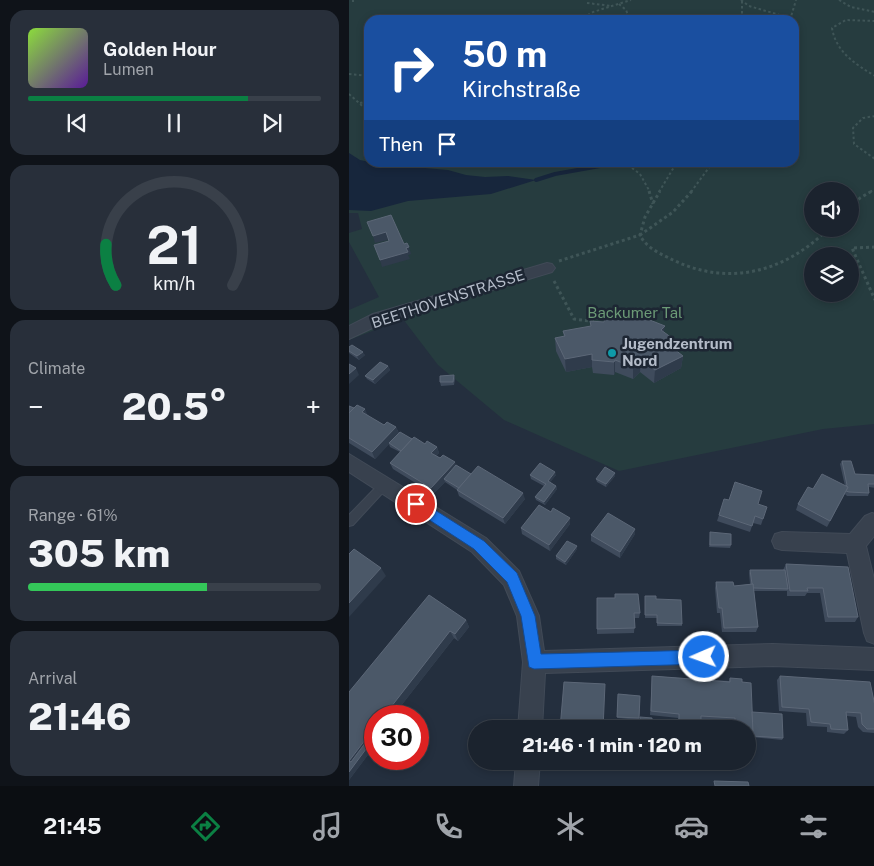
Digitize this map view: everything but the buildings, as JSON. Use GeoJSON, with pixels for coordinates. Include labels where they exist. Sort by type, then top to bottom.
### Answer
{"type":"FeatureCollection","features":[{"type":"Feature","properties":{"kind":"street","name":"BEETHOVENSTRASSE"},"geometry":{"type":"LineString","coordinates":[[349,333],[379,318],[547,268]]}},
{"type":"Feature","properties":{"kind":"street"},"geometry":{"type":"LineString","coordinates":[[349,462],[479,545],[512,578],[528,616],[534,662],[531,720]]}},
{"type":"Feature","properties":{"kind":"street"},"geometry":{"type":"LineString","coordinates":[[872,522],[855,544],[874,633]]}},
{"type":"Feature","properties":{"kind":"street"},"geometry":{"type":"LineString","coordinates":[[782,541],[855,544]]}},
{"type":"Feature","properties":{"kind":"street"},"geometry":{"type":"LineString","coordinates":[[534,662],[773,655],[874,659]]}},
{"type":"Feature","properties":{"kind":"street"},"geometry":{"type":"LineString","coordinates":[[527,786],[528,770]]}},
{"type":"Feature","properties":{"kind":"lane"},"geometry":{"type":"LineString","coordinates":[[349,522],[385,484]]}},
{"type":"Feature","properties":{"kind":"path"},"geometry":{"type":"LineString","coordinates":[[588,15],[631,0]]}},
{"type":"Feature","properties":{"kind":"path"},"geometry":{"type":"LineString","coordinates":[[742,0],[749,6],[777,15]]}},
{"type":"Feature","properties":{"kind":"path"},"geometry":{"type":"LineString","coordinates":[[742,0],[742,15]]}},
{"type":"Feature","properties":{"kind":"path"},"geometry":{"type":"LineString","coordinates":[[791,15],[796,0]]}},
{"type":"Feature","properties":{"kind":"path"},"geometry":{"type":"LineString","coordinates":[[839,0],[851,7],[874,12]]}},
{"type":"Feature","properties":{"kind":"path"},"geometry":{"type":"LineString","coordinates":[[587,3],[613,6]]}},
{"type":"Feature","properties":{"kind":"path"},"geometry":{"type":"LineString","coordinates":[[619,4],[626,10],[628,15]]}},
{"type":"Feature","properties":{"kind":"path"},"geometry":{"type":"LineString","coordinates":[[874,21],[849,19],[841,21],[832,28],[832,38],[837,47],[851,61],[874,76]]}},
{"type":"Feature","properties":{"kind":"path"},"geometry":{"type":"LineString","coordinates":[[349,74],[364,76]]}},
{"type":"Feature","properties":{"kind":"path"},"geometry":{"type":"LineString","coordinates":[[349,94],[364,106]]}},
{"type":"Feature","properties":{"kind":"path"},"geometry":{"type":"LineString","coordinates":[[874,116],[863,118],[853,128],[852,136],[854,144],[874,159]]}},
{"type":"Feature","properties":{"kind":"path"},"geometry":{"type":"LineString","coordinates":[[634,167],[645,180],[653,204]]}},
{"type":"Feature","properties":{"kind":"path"},"geometry":{"type":"LineString","coordinates":[[674,167],[645,217],[640,235],[643,243],[671,259],[693,268],[710,272],[739,274],[760,271],[802,253],[819,237]]}},
{"type":"Feature","properties":{"kind":"path"},"geometry":{"type":"LineString","coordinates":[[602,322],[574,319],[546,265],[640,235],[654,228],[674,213],[709,167]]}},
{"type":"Feature","properties":{"kind":"path"},"geometry":{"type":"LineString","coordinates":[[859,199],[874,189]]}},
{"type":"Feature","properties":{"kind":"path"},"geometry":{"type":"LineString","coordinates":[[874,247],[852,248],[874,300]]}},
{"type":"Feature","properties":{"kind":"green space","name":"Backumer Tal"},"geometry":{"type":"Polygon","coordinates":[[[349,0],[874,0],[874,424],[823,429],[619,471],[504,420],[438,365],[403,319],[349,340],[349,310],[379,297],[349,242],[349,233],[362,229],[358,213],[349,213],[349,0]]]}},
{"type":"Feature","properties":{"kind":"water"},"geometry":{"type":"Polygon","coordinates":[[[349,153],[364,161],[364,167],[414,167],[448,170],[466,175],[485,177],[508,176],[536,180],[491,194],[408,201],[371,211],[349,210],[349,153]]]}},
{"type":"Feature","properties":{"kind":"waterway"},"geometry":{"type":"LineString","coordinates":[[536,180],[555,174],[594,167]]}},
{"type":"Feature","properties":{"kind":"place","name":"Jugendzentrum Nord"},"geometry":{"type":"Point","coordinates":[612,353]}},
{"type":"Feature","properties":{"kind":"route"},"geometry":{"type":"LineString","coordinates":[[416,504],[479,545],[512,578],[528,616],[534,662],[704,657]]}}]}
